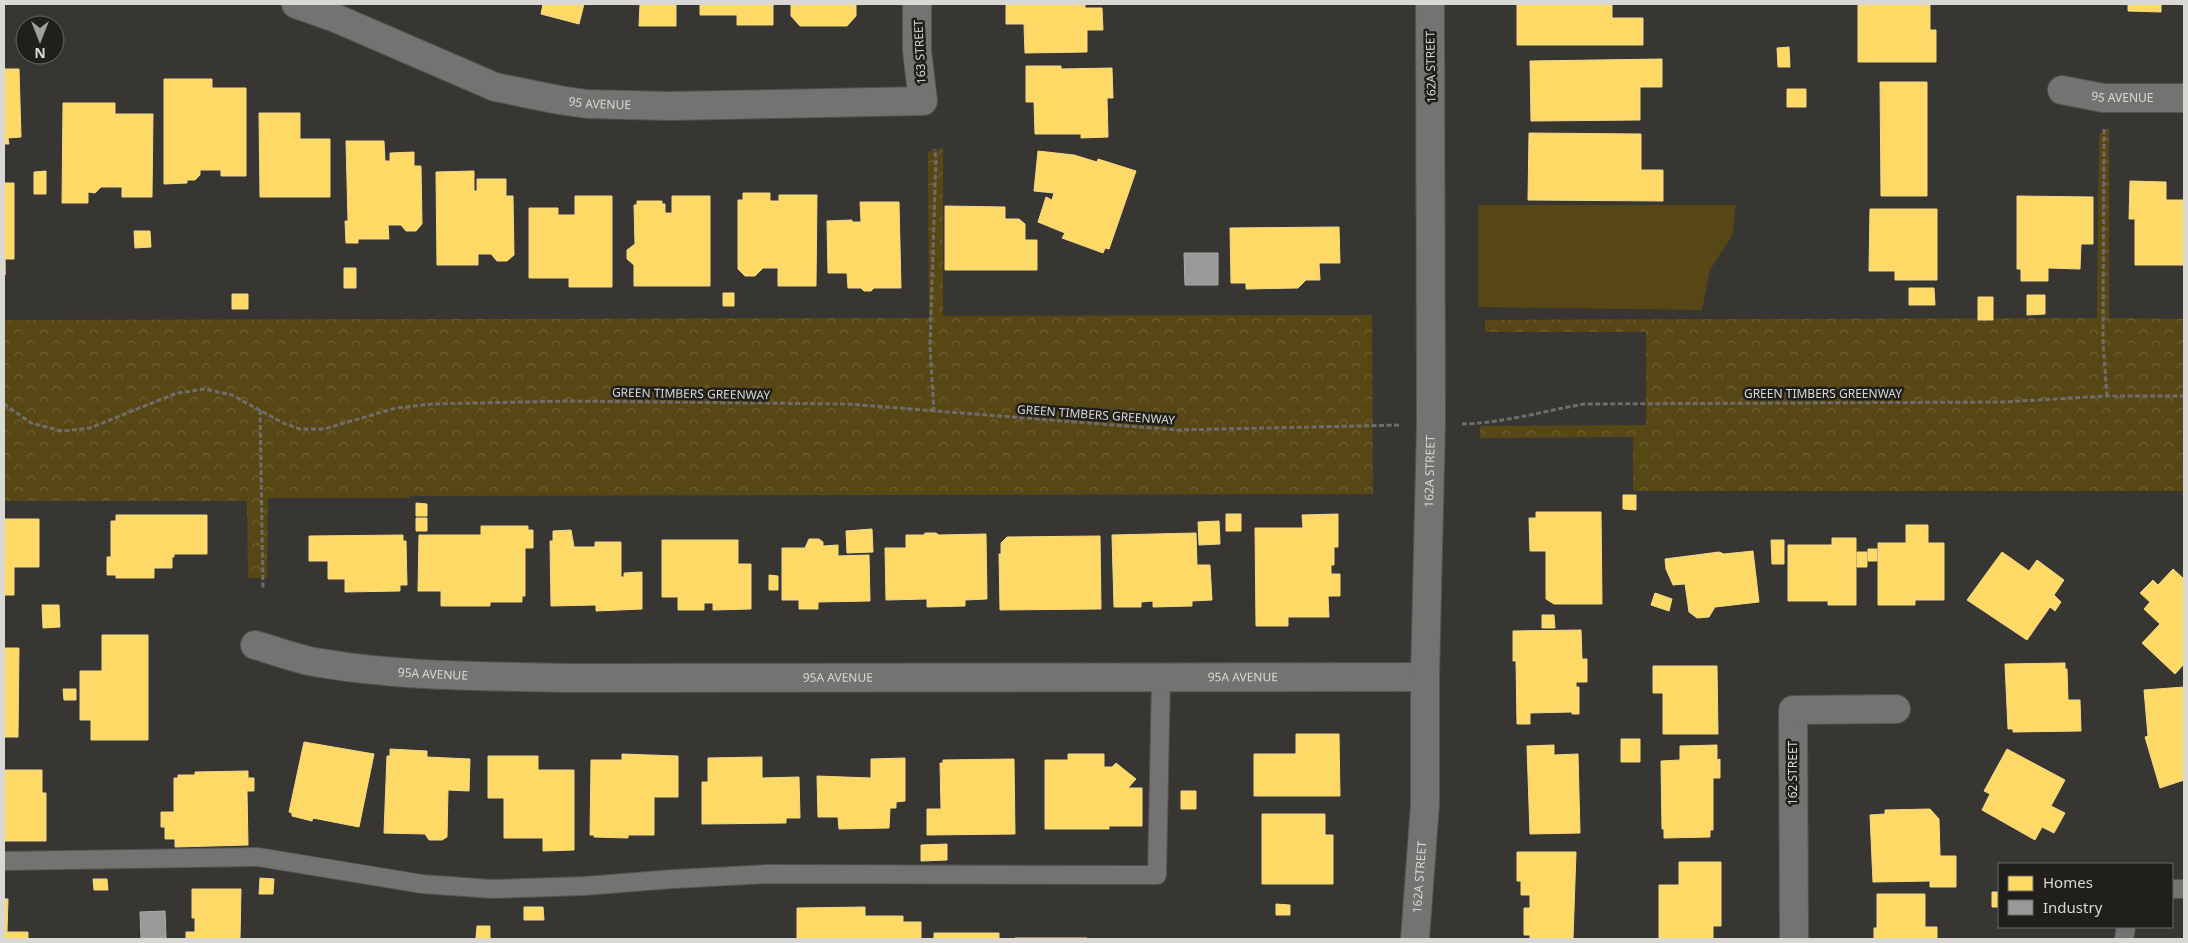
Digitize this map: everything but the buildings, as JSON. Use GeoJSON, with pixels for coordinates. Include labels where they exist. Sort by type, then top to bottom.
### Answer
{"type":"FeatureCollection","features":[{"type":"Feature","properties":{"kind":"street","name":"95 AVENUE"},"geometry":{"type":"LineString","coordinates":[[296,4],[333,17],[495,87],[559,100],[587,104],[669,106],[923,101]]}},
{"type":"Feature","properties":{"kind":"street","name":"163 STREET"},"geometry":{"type":"LineString","coordinates":[[917,4],[917,51],[923,101]]}},
{"type":"Feature","properties":{"kind":"street","name":"162A STREET"},"geometry":{"type":"LineString","coordinates":[[1414,939],[1424,804],[1431,424],[1430,4]]}},
{"type":"Feature","properties":{"kind":"street","name":"95 AVENUE"},"geometry":{"type":"LineString","coordinates":[[2062,90],[2103,98],[2184,98]]}},
{"type":"Feature","properties":{"kind":"street","name":"95A AVENUE"},"geometry":{"type":"LineString","coordinates":[[255,644],[308,661],[362,668],[466,676],[572,678],[1425,677]]}},
{"type":"Feature","properties":{"kind":"street","name":"162 STREET"},"geometry":{"type":"LineString","coordinates":[[1794,939],[1793,710],[1896,709]]}},
{"type":"Feature","properties":{"kind":"lane"},"geometry":{"type":"LineString","coordinates":[[4,862],[258,857],[422,884],[492,889],[584,886],[768,874],[1157,875],[1161,678]]}},
{"type":"Feature","properties":{"kind":"path"},"geometry":{"type":"LineString","coordinates":[[2103,98],[2103,343],[2107,396]]}},
{"type":"Feature","properties":{"kind":"path"},"geometry":{"type":"LineString","coordinates":[[934,149],[936,158],[930,347],[934,412]]}},
{"type":"Feature","properties":{"kind":"path","name":"GREEN TIMBERS GREENWAY"},"geometry":{"type":"LineString","coordinates":[[4,404],[31,423],[62,431],[90,428],[177,393],[205,389],[232,396],[282,423],[300,429],[324,429],[396,408],[432,404],[566,401],[848,404],[1177,430],[1404,425]]}},
{"type":"Feature","properties":{"kind":"path","name":"GREEN TIMBERS GREENWAY"},"geometry":{"type":"LineString","coordinates":[[1463,424],[1511,420],[1551,409],[1585,404],[2003,402],[2107,396],[2184,396]]}},
{"type":"Feature","properties":{"kind":"path"},"geometry":{"type":"LineString","coordinates":[[260,410],[263,589]]}},
{"type":"Feature","properties":{"kind":"green space"},"geometry":{"type":"Polygon","coordinates":[[[2109,127],[2109,318],[2184,319],[2184,491],[1633,491],[1633,437],[1480,438],[1480,426],[1646,425],[1646,332],[1485,332],[1485,320],[2097,318],[2099,134],[2109,127]]]}},
{"type":"Feature","properties":{"kind":"green space"},"geometry":{"type":"Polygon","coordinates":[[[943,148],[943,316],[1372,315],[1373,494],[268,498],[267,578],[248,578],[247,501],[4,501],[4,320],[929,318],[928,152],[943,148]]]}},
{"type":"Feature","properties":{"kind":"green space"},"geometry":{"type":"Polygon","coordinates":[[[1478,205],[1736,205],[1732,236],[1710,270],[1702,310],[1478,307],[1478,205]]]}}]}
